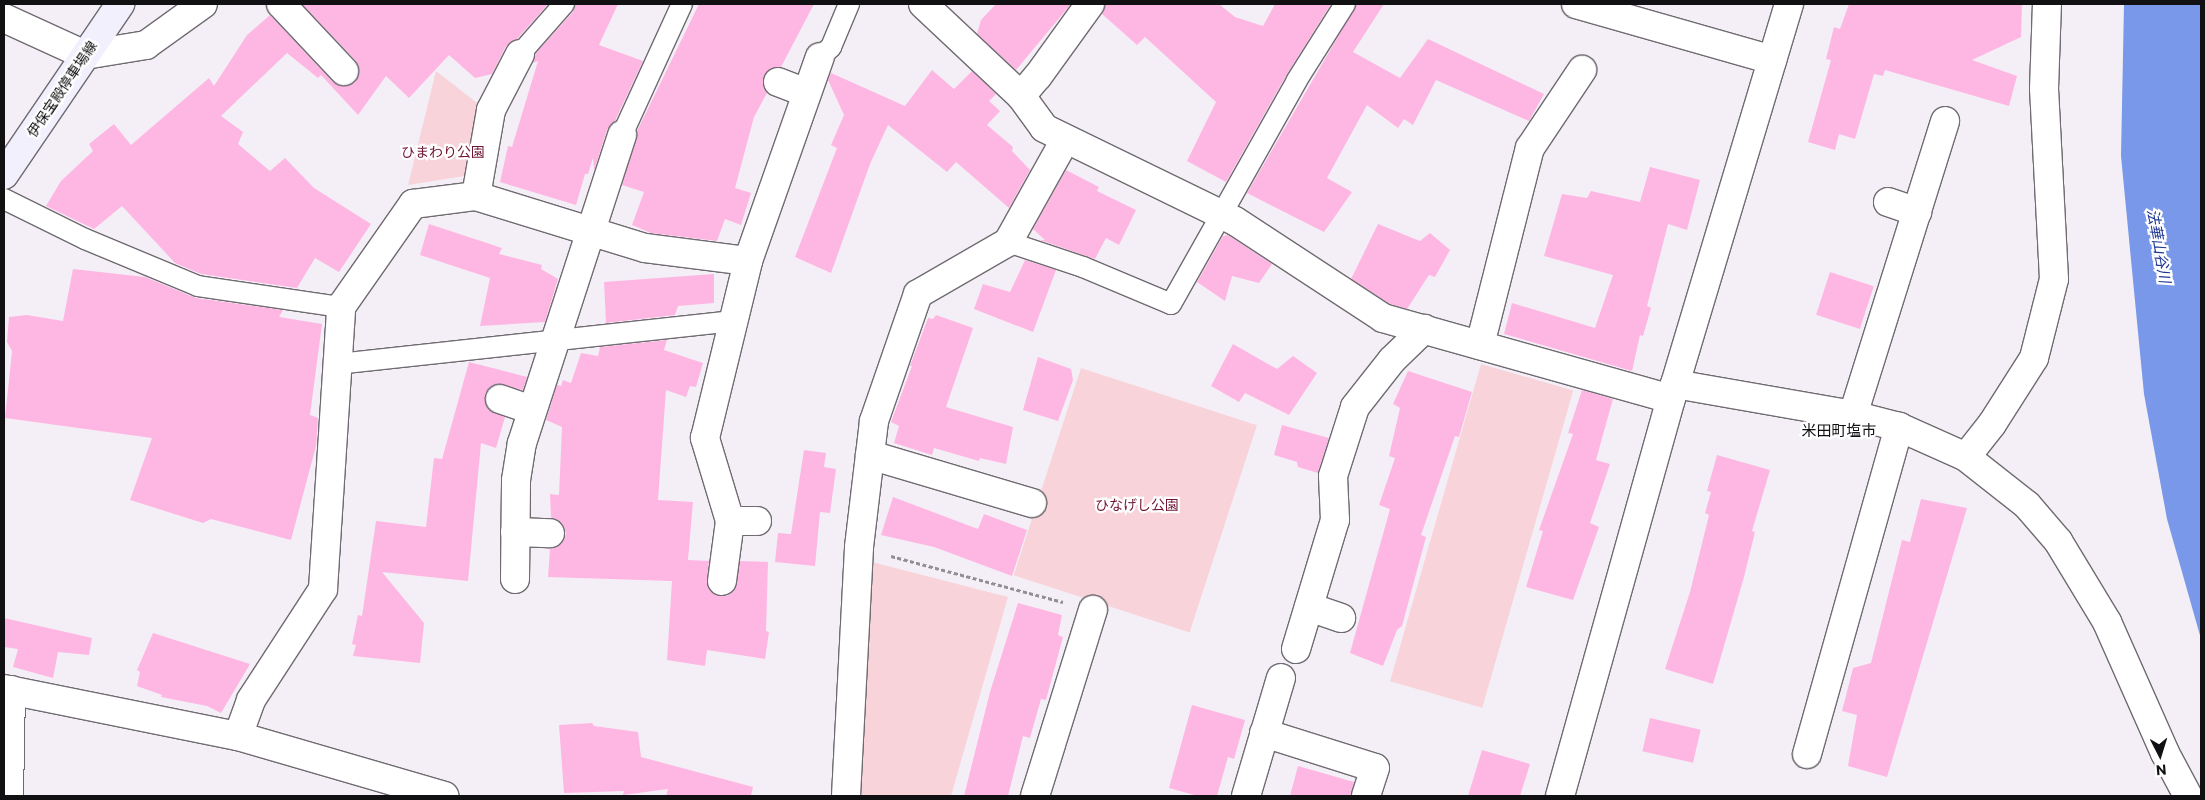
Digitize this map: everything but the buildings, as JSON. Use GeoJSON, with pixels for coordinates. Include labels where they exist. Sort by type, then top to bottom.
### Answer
{"type":"FeatureCollection","features":[{"type":"Feature","properties":{"kind":"main road","name":"伊保宝殿停車場線"},"geometry":{"type":"LineString","coordinates":[[4,175],[120,4]]}},
{"type":"Feature","properties":{"kind":"street"},"geometry":{"type":"LineString","coordinates":[[4,18],[85,54],[146,45],[203,4]]}},
{"type":"Feature","properties":{"kind":"street"},"geometry":{"type":"LineString","coordinates":[[281,4],[344,71]]}},
{"type":"Feature","properties":{"kind":"street"},"geometry":{"type":"LineString","coordinates":[[923,4],[1021,96],[1044,128],[1065,140],[1091,148],[1223,214],[1383,318],[1480,345],[1673,392],[1852,415],[1899,427],[1966,457],[2027,505],[2058,541],[2107,622],[2165,752],[2188,796]]}},
{"type":"Feature","properties":{"kind":"street"},"geometry":{"type":"LineString","coordinates":[[1021,96],[1090,4]]}},
{"type":"Feature","properties":{"kind":"street"},"geometry":{"type":"LineString","coordinates":[[1576,4],[1772,60]]}},
{"type":"Feature","properties":{"kind":"street"},"geometry":{"type":"LineString","coordinates":[[1560,796],[1673,392],[1788,4]]}},
{"type":"Feature","properties":{"kind":"street"},"geometry":{"type":"LineString","coordinates":[[1966,457],[1992,424],[2034,358],[2054,279],[2044,89],[2047,4]]}},
{"type":"Feature","properties":{"kind":"street"},"geometry":{"type":"LineString","coordinates":[[476,196],[491,110],[520,54]]}},
{"type":"Feature","properties":{"kind":"street"},"geometry":{"type":"LineString","coordinates":[[722,581],[730,521],[705,438],[748,262],[820,57]]}},
{"type":"Feature","properties":{"kind":"street"},"geometry":{"type":"LineString","coordinates":[[1480,345],[1530,148],[1582,70]]}},
{"type":"Feature","properties":{"kind":"street"},"geometry":{"type":"LineString","coordinates":[[778,82],[806,93]]}},
{"type":"Feature","properties":{"kind":"street"},"geometry":{"type":"LineString","coordinates":[[1852,415],[1945,121]]}},
{"type":"Feature","properties":{"kind":"street"},"geometry":{"type":"LineString","coordinates":[[515,579],[516,480],[522,443],[622,135]]}},
{"type":"Feature","properties":{"kind":"street"},"geometry":{"type":"LineString","coordinates":[[846,796],[859,547],[874,421],[918,294],[1008,242],[1065,140]]}},
{"type":"Feature","properties":{"kind":"street"},"geometry":{"type":"LineString","coordinates":[[238,736],[251,700],[323,589],[341,307],[413,204],[476,196],[645,248],[748,262]]}},
{"type":"Feature","properties":{"kind":"street"},"geometry":{"type":"LineString","coordinates":[[1888,202],[1916,212]]}},
{"type":"Feature","properties":{"kind":"street"},"geometry":{"type":"LineString","coordinates":[[1296,649],[1335,520],[1333,476],[1355,406],[1392,360],[1424,329]]}},
{"type":"Feature","properties":{"kind":"street"},"geometry":{"type":"LineString","coordinates":[[500,399],[532,410]]}},
{"type":"Feature","properties":{"kind":"street"},"geometry":{"type":"LineString","coordinates":[[1807,754],[1899,427]]}},
{"type":"Feature","properties":{"kind":"street"},"geometry":{"type":"LineString","coordinates":[[870,455],[1032,503]]}},
{"type":"Feature","properties":{"kind":"street"},"geometry":{"type":"LineString","coordinates":[[730,521],[758,522]]}},
{"type":"Feature","properties":{"kind":"street"},"geometry":{"type":"LineString","coordinates":[[516,532],[550,533]]}},
{"type":"Feature","properties":{"kind":"street"},"geometry":{"type":"LineString","coordinates":[[1309,607],[1341,618]]}},
{"type":"Feature","properties":{"kind":"street"},"geometry":{"type":"LineString","coordinates":[[1035,796],[1093,610]]}},
{"type":"Feature","properties":{"kind":"street"},"geometry":{"type":"LineString","coordinates":[[1246,796],[1280,678]]}},
{"type":"Feature","properties":{"kind":"street"},"geometry":{"type":"LineString","coordinates":[[9,796],[8,689],[238,736],[396,789],[444,796]]}},
{"type":"Feature","properties":{"kind":"street"},"geometry":{"type":"LineString","coordinates":[[1264,733],[1374,768],[1366,796]]}},
{"type":"Feature","properties":{"kind":"lane"},"geometry":{"type":"LineString","coordinates":[[520,54],[564,4]]}},
{"type":"Feature","properties":{"kind":"lane"},"geometry":{"type":"LineString","coordinates":[[622,135],[682,4]]}},
{"type":"Feature","properties":{"kind":"lane"},"geometry":{"type":"LineString","coordinates":[[820,57],[831,47],[849,4]]}},
{"type":"Feature","properties":{"kind":"lane"},"geometry":{"type":"LineString","coordinates":[[1008,242],[1083,268],[1171,304],[1188,269],[1223,214],[1297,80],[1345,4]]}},
{"type":"Feature","properties":{"kind":"lane"},"geometry":{"type":"LineString","coordinates":[[4,199],[85,239],[198,286],[341,307]]}},
{"type":"Feature","properties":{"kind":"lane"},"geometry":{"type":"LineString","coordinates":[[337,364],[733,321]]}},
{"type":"Feature","properties":{"kind":"path"},"geometry":{"type":"LineString","coordinates":[[859,547],[1093,610]]}},
{"type":"Feature","properties":{"kind":"green space","name":"ひまわり公園"},"geometry":{"type":"Polygon","coordinates":[[[436,71],[481,106],[465,176],[408,185],[436,71]]]}},
{"type":"Feature","properties":{"kind":"green space"},"geometry":{"type":"Polygon","coordinates":[[[1481,364],[1573,390],[1482,708],[1390,681],[1481,364]]]}},
{"type":"Feature","properties":{"kind":"green space","name":"ひなげし公園"},"geometry":{"type":"Polygon","coordinates":[[[1081,368],[1257,425],[1190,632],[1014,575],[1081,368]]]}},
{"type":"Feature","properties":{"kind":"green space"},"geometry":{"type":"Polygon","coordinates":[[[868,561],[1008,597],[951,796],[856,796],[868,561]]]}},
{"type":"Feature","properties":{"kind":"water","name":"法華山谷川"},"geometry":{"type":"Polygon","coordinates":[[[2124,4],[2201,4],[2201,639],[2167,519],[2144,394],[2121,156],[2124,4]]]}},
{"type":"Feature","properties":{"kind":"district","name":"米田町塩市"},"geometry":{"type":"Point","coordinates":[1839,431]}}]}
